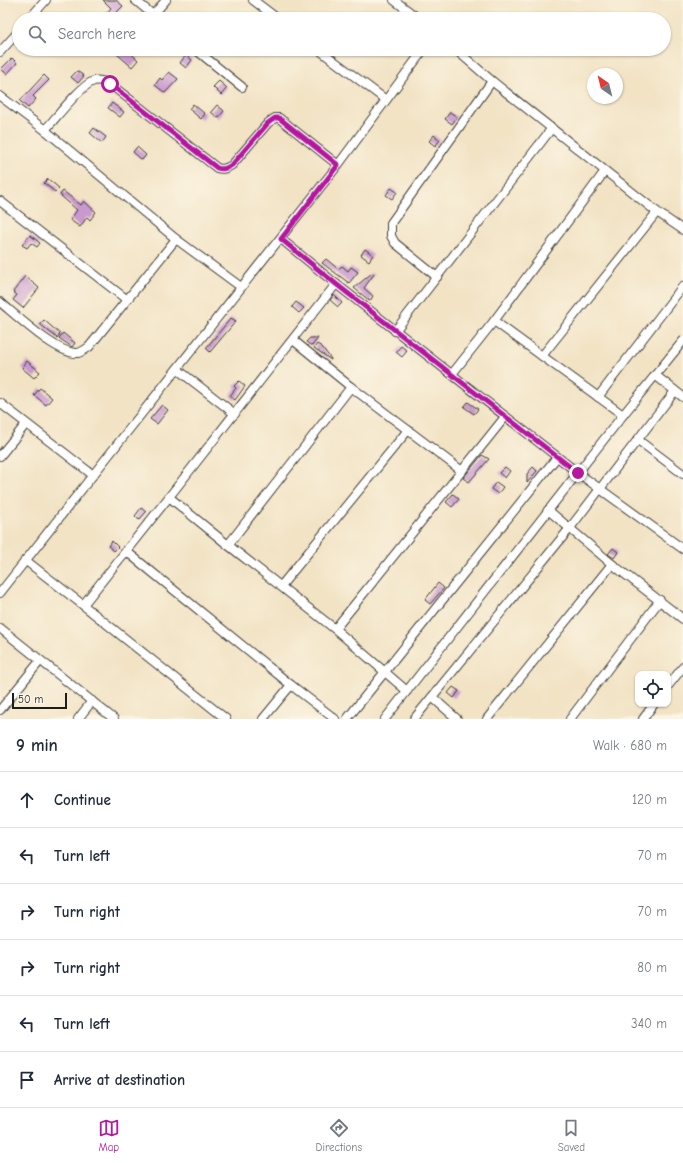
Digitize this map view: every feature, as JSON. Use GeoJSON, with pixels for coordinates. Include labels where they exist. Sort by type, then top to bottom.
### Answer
{"type":"FeatureCollection","features":[{"type":"Feature","properties":{"kind":"street"},"geometry":{"type":"LineString","coordinates":[[35,12],[46,0]]}},
{"type":"Feature","properties":{"kind":"street"},"geometry":{"type":"LineString","coordinates":[[136,0],[149,12]]}},
{"type":"Feature","properties":{"kind":"street"},"geometry":{"type":"LineString","coordinates":[[158,12],[166,0]]}},
{"type":"Feature","properties":{"kind":"street"},"geometry":{"type":"LineString","coordinates":[[253,0],[269,12]]}},
{"type":"Feature","properties":{"kind":"street"},"geometry":{"type":"LineString","coordinates":[[394,0],[410,12]]}},
{"type":"Feature","properties":{"kind":"street"},"geometry":{"type":"LineString","coordinates":[[0,52],[12,39]]}},
{"type":"Feature","properties":{"kind":"street"},"geometry":{"type":"LineString","coordinates":[[204,56],[242,87]]}},
{"type":"Feature","properties":{"kind":"street"},"geometry":{"type":"LineString","coordinates":[[327,56],[386,100]]}},
{"type":"Feature","properties":{"kind":"street"},"geometry":{"type":"LineString","coordinates":[[0,593],[281,239],[419,56]]}},
{"type":"Feature","properties":{"kind":"street"},"geometry":{"type":"LineString","coordinates":[[463,56],[492,81],[656,212],[683,230]]}},
{"type":"Feature","properties":{"kind":"street"},"geometry":{"type":"LineString","coordinates":[[45,130],[87,86],[94,81],[102,80],[110,84],[217,168],[227,168],[232,165],[268,123],[275,118],[279,118],[338,165]]}},
{"type":"Feature","properties":{"kind":"street"},"geometry":{"type":"LineString","coordinates":[[437,277],[395,243],[391,236],[391,223],[492,81]]}},
{"type":"Feature","properties":{"kind":"street"},"geometry":{"type":"LineString","coordinates":[[0,96],[45,130],[176,239],[242,287]]}},
{"type":"Feature","properties":{"kind":"street"},"geometry":{"type":"LineString","coordinates":[[395,330],[552,128]]}},
{"type":"Feature","properties":{"kind":"street"},"geometry":{"type":"LineString","coordinates":[[452,374],[494,321],[606,171]]}},
{"type":"Feature","properties":{"kind":"street"},"geometry":{"type":"LineString","coordinates":[[0,201],[126,299]]}},
{"type":"Feature","properties":{"kind":"street"},"geometry":{"type":"LineString","coordinates":[[542,356],[656,212]]}},
{"type":"Feature","properties":{"kind":"street"},"geometry":{"type":"LineString","coordinates":[[0,302],[47,340],[58,347],[77,353],[81,352],[89,347],[126,299],[176,239]]}},
{"type":"Feature","properties":{"kind":"street"},"geometry":{"type":"LineString","coordinates":[[281,239],[505,417],[578,473],[683,549]]}},
{"type":"Feature","properties":{"kind":"street"},"geometry":{"type":"LineString","coordinates":[[83,605],[336,284]]}},
{"type":"Feature","properties":{"kind":"street"},"geometry":{"type":"LineString","coordinates":[[598,397],[683,286]]}},
{"type":"Feature","properties":{"kind":"street"},"geometry":{"type":"LineString","coordinates":[[494,321],[623,415]]}},
{"type":"Feature","properties":{"kind":"street"},"geometry":{"type":"LineString","coordinates":[[293,340],[462,471]]}},
{"type":"Feature","properties":{"kind":"street"},"geometry":{"type":"LineString","coordinates":[[385,719],[548,510],[683,341]]}},
{"type":"Feature","properties":{"kind":"street"},"geometry":{"type":"LineString","coordinates":[[177,369],[235,414]]}},
{"type":"Feature","properties":{"kind":"street"},"geometry":{"type":"LineString","coordinates":[[655,375],[683,397]]}},
{"type":"Feature","properties":{"kind":"street"},"geometry":{"type":"LineString","coordinates":[[228,545],[352,387]]}},
{"type":"Feature","properties":{"kind":"street"},"geometry":{"type":"LineString","coordinates":[[414,719],[570,528],[675,391]]}},
{"type":"Feature","properties":{"kind":"street"},"geometry":{"type":"LineString","coordinates":[[0,403],[93,475]]}},
{"type":"Feature","properties":{"kind":"street"},"geometry":{"type":"LineString","coordinates":[[335,629],[505,417]]}},
{"type":"Feature","properties":{"kind":"street"},"geometry":{"type":"LineString","coordinates":[[0,456],[26,424]]}},
{"type":"Feature","properties":{"kind":"street"},"geometry":{"type":"LineString","coordinates":[[281,586],[408,430]]}},
{"type":"Feature","properties":{"kind":"street"},"geometry":{"type":"LineString","coordinates":[[638,440],[683,474]]}},
{"type":"Feature","properties":{"kind":"street"},"geometry":{"type":"LineString","coordinates":[[347,719],[557,457]]}},
{"type":"Feature","properties":{"kind":"street"},"geometry":{"type":"LineString","coordinates":[[169,497],[335,629],[407,691]]}},
{"type":"Feature","properties":{"kind":"street"},"geometry":{"type":"LineString","coordinates":[[548,510],[612,564],[683,618]]}},
{"type":"Feature","properties":{"kind":"street"},"geometry":{"type":"LineString","coordinates":[[126,551],[335,719]]}},
{"type":"Feature","properties":{"kind":"street"},"geometry":{"type":"LineString","coordinates":[[25,560],[226,719]]}},
{"type":"Feature","properties":{"kind":"street"},"geometry":{"type":"LineString","coordinates":[[487,719],[612,564]]}},
{"type":"Feature","properties":{"kind":"street"},"geometry":{"type":"LineString","coordinates":[[570,719],[660,600]]}},
{"type":"Feature","properties":{"kind":"street"},"geometry":{"type":"LineString","coordinates":[[0,628],[114,719]]}},
{"type":"Feature","properties":{"kind":"street"},"geometry":{"type":"LineString","coordinates":[[0,710],[40,661]]}},
{"type":"Feature","properties":{"kind":"street"},"geometry":{"type":"LineString","coordinates":[[671,682],[683,667]]}},
{"type":"Feature","properties":{"kind":"street"},"geometry":{"type":"LineString","coordinates":[[263,719],[291,685]]}},
{"type":"Feature","properties":{"kind":"street"},"geometry":{"type":"LineString","coordinates":[[432,697],[457,719]]}},
{"type":"Feature","properties":{"kind":"street"},"geometry":{"type":"LineString","coordinates":[[78,719],[92,701]]}},
{"type":"Feature","properties":{"kind":"street"},"geometry":{"type":"LineString","coordinates":[[643,719],[652,707]]}},
{"type":"Feature","properties":{"kind":"building"},"geometry":{"type":"Polygon","coordinates":[[[103,0],[116,0],[123,6],[117,12],[107,12],[111,8],[103,0]]]}},
{"type":"Feature","properties":{"kind":"building"},"geometry":{"type":"Polygon","coordinates":[[[119,56],[134,56],[138,60],[132,67],[119,56]]]}},
{"type":"Feature","properties":{"kind":"building"},"geometry":{"type":"Polygon","coordinates":[[[185,56],[192,60],[186,68],[180,63],[185,56]]]}},
{"type":"Feature","properties":{"kind":"building"},"geometry":{"type":"Polygon","coordinates":[[[12,58],[17,63],[7,74],[1,69],[12,58]]]}},
{"type":"Feature","properties":{"kind":"building"},"geometry":{"type":"Polygon","coordinates":[[[77,71],[84,76],[78,83],[71,77],[77,71]]]}},
{"type":"Feature","properties":{"kind":"building"},"geometry":{"type":"Polygon","coordinates":[[[169,72],[178,79],[165,93],[155,85],[160,78],[162,80],[169,72]]]}},
{"type":"Feature","properties":{"kind":"building"},"geometry":{"type":"Polygon","coordinates":[[[44,75],[49,80],[33,96],[36,99],[28,108],[20,101],[44,75]]]}},
{"type":"Feature","properties":{"kind":"building"},"geometry":{"type":"Polygon","coordinates":[[[219,81],[227,88],[221,95],[213,87],[219,81]]]}},
{"type":"Feature","properties":{"kind":"building"},"geometry":{"type":"Polygon","coordinates":[[[112,103],[124,112],[120,117],[108,108],[112,103]]]}},
{"type":"Feature","properties":{"kind":"building"},"geometry":{"type":"Polygon","coordinates":[[[193,104],[205,114],[201,119],[189,109],[193,104]]]}},
{"type":"Feature","properties":{"kind":"building"},"geometry":{"type":"Polygon","coordinates":[[[217,105],[224,111],[218,118],[211,112],[217,105]]]}},
{"type":"Feature","properties":{"kind":"building"},"geometry":{"type":"Polygon","coordinates":[[[450,112],[457,117],[452,124],[445,119],[450,112]]]}},
{"type":"Feature","properties":{"kind":"building"},"geometry":{"type":"Polygon","coordinates":[[[94,128],[106,137],[102,143],[90,133],[94,128]]]}},
{"type":"Feature","properties":{"kind":"building"},"geometry":{"type":"Polygon","coordinates":[[[434,135],[440,140],[435,146],[429,141],[434,135]]]}},
{"type":"Feature","properties":{"kind":"building"},"geometry":{"type":"Polygon","coordinates":[[[137,147],[146,155],[142,160],[133,152],[137,147]]]}},
{"type":"Feature","properties":{"kind":"building"},"geometry":{"type":"Polygon","coordinates":[[[48,179],[59,188],[55,192],[44,183],[48,179]]]}},
{"type":"Feature","properties":{"kind":"building"},"geometry":{"type":"Polygon","coordinates":[[[391,188],[397,192],[392,199],[386,195],[391,188]]]}},
{"type":"Feature","properties":{"kind":"building"},"geometry":{"type":"Polygon","coordinates":[[[63,191],[81,205],[84,201],[96,212],[90,220],[87,217],[80,227],[70,220],[77,210],[60,195],[63,191]]]}},
{"type":"Feature","properties":{"kind":"building"},"geometry":{"type":"Polygon","coordinates":[[[30,235],[40,243],[37,247],[31,243],[27,248],[22,245],[30,235]]]}},
{"type":"Feature","properties":{"kind":"building"},"geometry":{"type":"Polygon","coordinates":[[[365,249],[373,255],[369,261],[361,255],[365,249]]]}},
{"type":"Feature","properties":{"kind":"building"},"geometry":{"type":"Polygon","coordinates":[[[326,259],[338,269],[342,266],[348,271],[351,267],[358,272],[349,283],[322,263],[326,259]]]}},
{"type":"Feature","properties":{"kind":"building"},"geometry":{"type":"Polygon","coordinates":[[[372,273],[374,274],[364,288],[373,296],[370,301],[354,288],[372,273]]]}},
{"type":"Feature","properties":{"kind":"building"},"geometry":{"type":"Polygon","coordinates":[[[25,276],[39,288],[23,308],[13,300],[17,295],[13,292],[25,276]]]}},
{"type":"Feature","properties":{"kind":"building"},"geometry":{"type":"Polygon","coordinates":[[[334,295],[342,303],[338,307],[330,300],[334,295]]]}},
{"type":"Feature","properties":{"kind":"building"},"geometry":{"type":"Polygon","coordinates":[[[296,302],[304,308],[299,313],[292,307],[296,302]]]}},
{"type":"Feature","properties":{"kind":"building"},"geometry":{"type":"Polygon","coordinates":[[[231,318],[236,321],[210,352],[206,348],[231,318]]]}},
{"type":"Feature","properties":{"kind":"building"},"geometry":{"type":"Polygon","coordinates":[[[44,320],[60,334],[57,338],[40,324],[44,320]]]}},
{"type":"Feature","properties":{"kind":"building"},"geometry":{"type":"Polygon","coordinates":[[[63,333],[75,343],[72,347],[59,338],[63,333]]]}},
{"type":"Feature","properties":{"kind":"building"},"geometry":{"type":"Polygon","coordinates":[[[310,338],[318,338],[312,346],[306,342],[310,338]]]}},
{"type":"Feature","properties":{"kind":"building"},"geometry":{"type":"Polygon","coordinates":[[[317,344],[322,347],[331,360],[314,348],[317,344]]]}},
{"type":"Feature","properties":{"kind":"building"},"geometry":{"type":"Polygon","coordinates":[[[401,346],[407,351],[402,357],[396,352],[401,346]]]}},
{"type":"Feature","properties":{"kind":"building"},"geometry":{"type":"Polygon","coordinates":[[[27,361],[40,372],[34,378],[22,368],[27,361]]]}},
{"type":"Feature","properties":{"kind":"building"},"geometry":{"type":"Polygon","coordinates":[[[239,381],[245,386],[235,400],[230,396],[236,388],[234,386],[239,381]]]}},
{"type":"Feature","properties":{"kind":"building"},"geometry":{"type":"Polygon","coordinates":[[[40,388],[52,398],[46,405],[34,395],[40,388]]]}},
{"type":"Feature","properties":{"kind":"building"},"geometry":{"type":"Polygon","coordinates":[[[468,402],[478,409],[474,414],[464,407],[468,402]]]}},
{"type":"Feature","properties":{"kind":"building"},"geometry":{"type":"Polygon","coordinates":[[[162,405],[168,410],[157,424],[150,419],[162,405]]]}},
{"type":"Feature","properties":{"kind":"building"},"geometry":{"type":"Polygon","coordinates":[[[482,455],[489,459],[469,482],[463,478],[482,455]]]}},
{"type":"Feature","properties":{"kind":"building"},"geometry":{"type":"Polygon","coordinates":[[[505,467],[510,471],[505,478],[499,473],[505,467]]]}},
{"type":"Feature","properties":{"kind":"building"},"geometry":{"type":"Polygon","coordinates":[[[533,467],[537,471],[527,483],[527,474],[533,467]]]}},
{"type":"Feature","properties":{"kind":"building"},"geometry":{"type":"Polygon","coordinates":[[[496,482],[503,487],[498,494],[491,489],[496,482]]]}},
{"type":"Feature","properties":{"kind":"building"},"geometry":{"type":"Polygon","coordinates":[[[453,494],[459,499],[452,507],[446,502],[453,494]]]}},
{"type":"Feature","properties":{"kind":"building"},"geometry":{"type":"Polygon","coordinates":[[[141,508],[146,512],[139,520],[135,516],[141,508]]]}},
{"type":"Feature","properties":{"kind":"building"},"geometry":{"type":"Polygon","coordinates":[[[112,541],[118,547],[114,551],[108,546],[112,541]]]}},
{"type":"Feature","properties":{"kind":"building"},"geometry":{"type":"Polygon","coordinates":[[[613,548],[618,552],[614,558],[608,554],[613,548]]]}},
{"type":"Feature","properties":{"kind":"building"},"geometry":{"type":"Polygon","coordinates":[[[438,583],[444,588],[430,604],[425,600],[438,583]]]}},
{"type":"Feature","properties":{"kind":"building"},"geometry":{"type":"Polygon","coordinates":[[[453,687],[459,691],[454,698],[448,693],[453,687]]]}},
{"type":"Feature","properties":{"kind":"route"},"geometry":{"type":"LineString","coordinates":[[110,84],[217,168],[227,168],[232,165],[268,123],[275,118],[279,118],[338,165],[281,239],[336,284],[578,473]]}}]}
